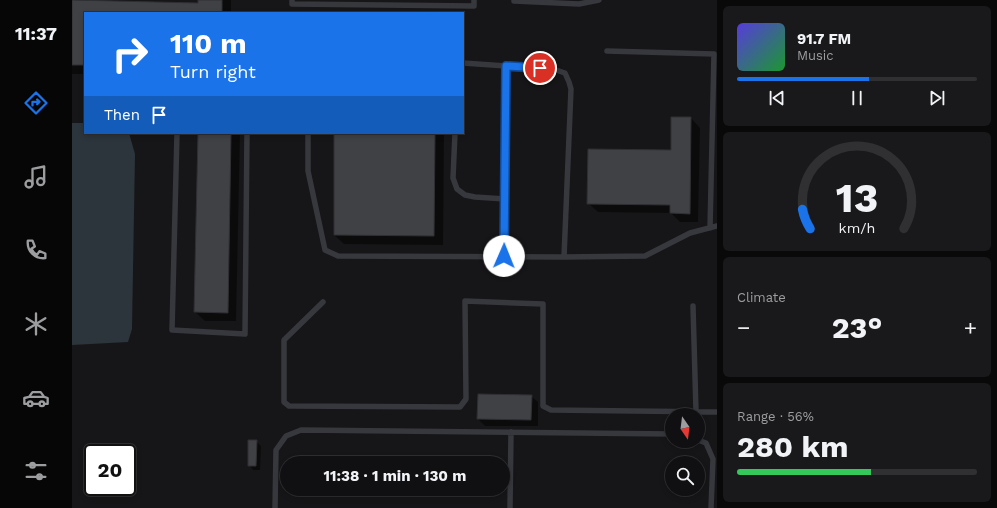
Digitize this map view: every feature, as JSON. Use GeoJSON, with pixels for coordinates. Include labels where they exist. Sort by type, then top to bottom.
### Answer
{"type":"FeatureCollection","features":[{"type":"Feature","properties":{"kind":"lane"},"geometry":{"type":"LineString","coordinates":[[292,0],[292,4],[376,2],[445,3],[474,6],[474,0]]}},
{"type":"Feature","properties":{"kind":"lane"},"geometry":{"type":"LineString","coordinates":[[514,0],[579,4],[599,0]]}},
{"type":"Feature","properties":{"kind":"lane"},"geometry":{"type":"LineString","coordinates":[[608,51],[714,54],[710,228]]}},
{"type":"Feature","properties":{"kind":"lane"},"geometry":{"type":"LineString","coordinates":[[464,63],[553,69],[565,73],[571,89],[564,257]]}},
{"type":"Feature","properties":{"kind":"lane"},"geometry":{"type":"LineString","coordinates":[[504,256],[506,66]]}},
{"type":"Feature","properties":{"kind":"lane"},"geometry":{"type":"LineString","coordinates":[[177,134],[172,330],[245,334],[247,134]]}},
{"type":"Feature","properties":{"kind":"lane"},"geometry":{"type":"LineString","coordinates":[[308,134],[308,171],[325,250],[338,256],[645,256],[690,233],[717,226]]}},
{"type":"Feature","properties":{"kind":"lane"},"geometry":{"type":"LineString","coordinates":[[455,134],[453,178],[457,189],[465,195],[505,199]]}},
{"type":"Feature","properties":{"kind":"lane"},"geometry":{"type":"LineString","coordinates":[[323,302],[284,340],[284,402],[289,406],[460,407],[466,399],[465,301],[543,304],[543,406],[551,410],[665,412]]}},
{"type":"Feature","properties":{"kind":"lane"},"geometry":{"type":"LineString","coordinates":[[693,306],[696,408]]}},
{"type":"Feature","properties":{"kind":"lane"},"geometry":{"type":"LineString","coordinates":[[705,412],[717,412]]}},
{"type":"Feature","properties":{"kind":"lane"},"geometry":{"type":"LineString","coordinates":[[275,508],[276,450],[286,436],[301,430],[665,434]]}},
{"type":"Feature","properties":{"kind":"lane"},"geometry":{"type":"LineString","coordinates":[[510,508],[511,432]]}},
{"type":"Feature","properties":{"kind":"lane"},"geometry":{"type":"LineString","coordinates":[[705,443],[713,459],[711,508]]}},
{"type":"Feature","properties":{"kind":"shaded area"},"geometry":{"type":"Polygon","coordinates":[[[72,123],[84,123],[84,134],[129,134],[135,154],[132,329],[128,342],[72,345],[72,123]]]}},
{"type":"Feature","properties":{"kind":"building"},"geometry":{"type":"Polygon","coordinates":[[[72,0],[198,3],[198,0],[222,0],[222,12],[84,12],[84,65],[72,65],[72,0]]]}},
{"type":"Feature","properties":{"kind":"building"},"geometry":{"type":"Polygon","coordinates":[[[671,117],[691,117],[690,214],[670,213],[670,205],[587,204],[588,149],[671,150],[671,117]]]}},
{"type":"Feature","properties":{"kind":"building"},"geometry":{"type":"Polygon","coordinates":[[[198,134],[231,134],[228,313],[194,312],[198,134]]]}},
{"type":"Feature","properties":{"kind":"building"},"geometry":{"type":"Polygon","coordinates":[[[334,134],[435,134],[434,236],[334,235],[334,134]]]}},
{"type":"Feature","properties":{"kind":"building"},"geometry":{"type":"Polygon","coordinates":[[[478,394],[532,395],[531,420],[477,419],[478,394]]]}},
{"type":"Feature","properties":{"kind":"building"},"geometry":{"type":"Polygon","coordinates":[[[248,440],[257,440],[256,466],[248,466],[248,440]]]}},
{"type":"Feature","properties":{"kind":"route"},"geometry":{"type":"LineString","coordinates":[[504,256],[506,66],[540,68]]}}]}
